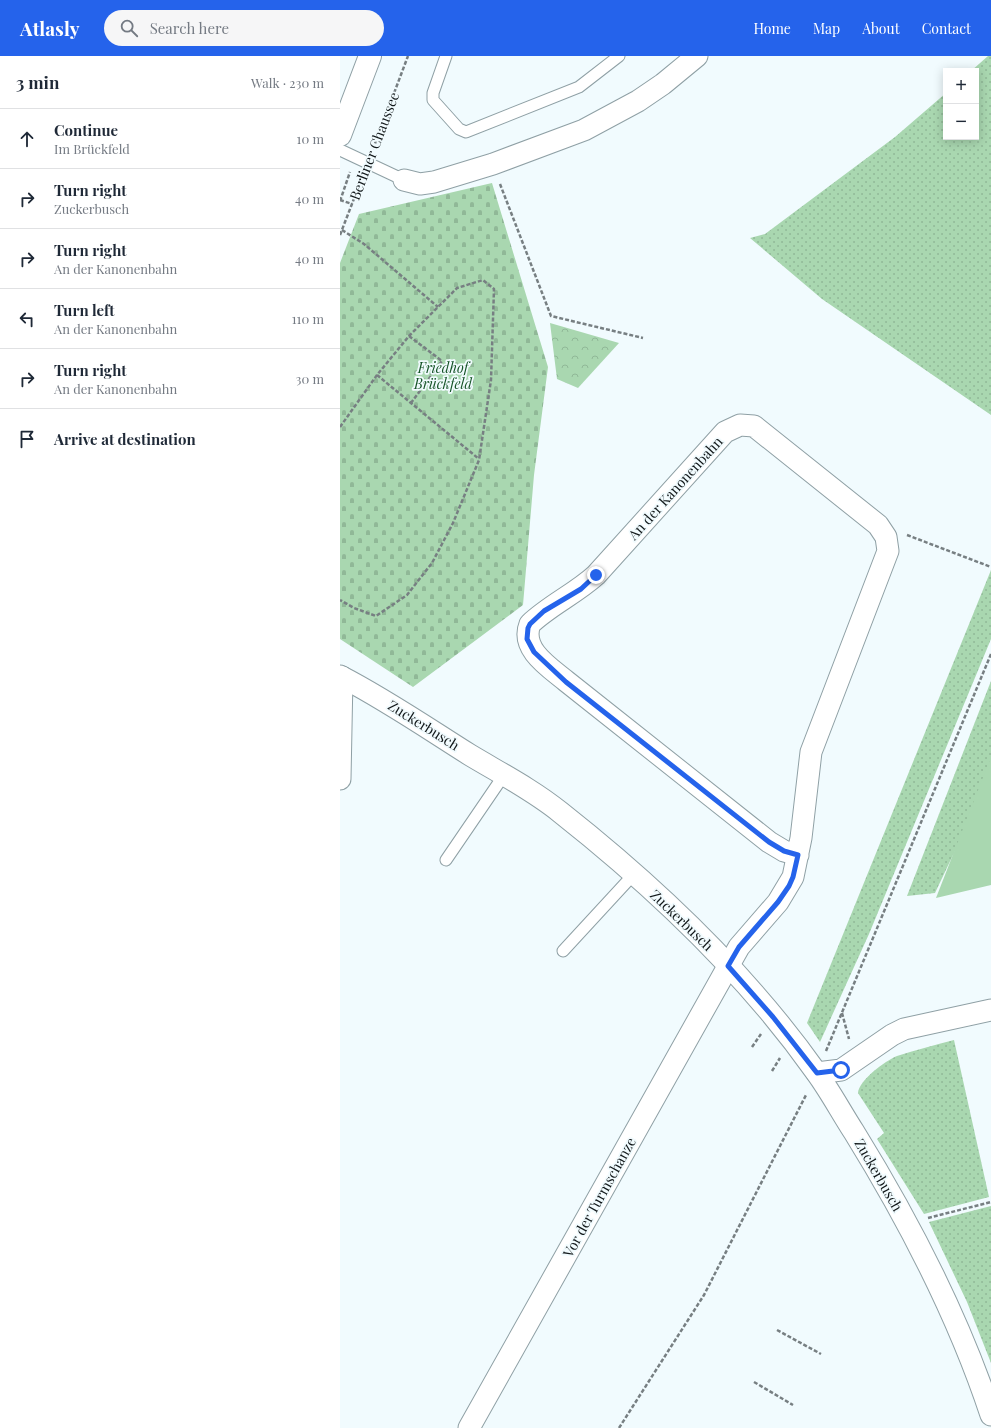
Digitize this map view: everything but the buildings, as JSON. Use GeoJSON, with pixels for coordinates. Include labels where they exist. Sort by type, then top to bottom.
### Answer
{"type":"FeatureCollection","features":[{"type":"Feature","properties":{"kind":"main road"},"geometry":{"type":"LineString","coordinates":[[340,135],[370,56]]}},
{"type":"Feature","properties":{"kind":"street"},"geometry":{"type":"LineString","coordinates":[[404,180],[420,184],[434,182],[493,164],[584,130],[612,117],[663,84],[697,56]]}},
{"type":"Feature","properties":{"kind":"street","name":"An der Kanonenbahn"},"geometry":{"type":"LineString","coordinates":[[798,855],[784,851],[769,842],[566,682],[534,652],[527,639],[528,628],[530,624],[544,611],[581,589],[596,575],[725,432],[740,425],[754,426],[878,525],[886,537]]}},
{"type":"Feature","properties":{"kind":"street"},"geometry":{"type":"LineString","coordinates":[[728,966],[739,947],[778,902],[789,886],[793,877],[798,855],[811,752],[883,566],[888,551],[886,537]]}},
{"type":"Feature","properties":{"kind":"street"},"geometry":{"type":"LineString","coordinates":[[340,779],[341,676]]}},
{"type":"Feature","properties":{"kind":"street","name":"Zuckerbusch"},"geometry":{"type":"LineString","coordinates":[[341,676],[366,689],[558,810],[634,874],[690,926],[728,966],[768,1012],[817,1073],[880,1174],[908,1226],[963,1337],[991,1415]]}},
{"type":"Feature","properties":{"kind":"street","name":"Vor der Turmschanze"},"geometry":{"type":"LineString","coordinates":[[469,1428],[728,966]]}},
{"type":"Feature","properties":{"kind":"street"},"geometry":{"type":"LineString","coordinates":[[817,1073],[841,1070],[892,1035],[904,1029],[991,1010]]}},
{"type":"Feature","properties":{"kind":"lane"},"geometry":{"type":"LineString","coordinates":[[446,56],[432,98],[459,129],[466,132],[579,88],[619,56]]}},
{"type":"Feature","properties":{"kind":"lane"},"geometry":{"type":"LineString","coordinates":[[340,150],[404,180]]}},
{"type":"Feature","properties":{"kind":"lane"},"geometry":{"type":"LineString","coordinates":[[446,860],[504,775]]}},
{"type":"Feature","properties":{"kind":"lane"},"geometry":{"type":"LineString","coordinates":[[563,951],[634,874]]}},
{"type":"Feature","properties":{"kind":"path","name":"Berliner Chaussee"},"geometry":{"type":"LineString","coordinates":[[340,235],[408,56]]}},
{"type":"Feature","properties":{"kind":"path"},"geometry":{"type":"LineString","coordinates":[[493,164],[552,316],[643,338]]}},
{"type":"Feature","properties":{"kind":"path"},"geometry":{"type":"LineString","coordinates":[[340,200],[352,204]]}},
{"type":"Feature","properties":{"kind":"path"},"geometry":{"type":"LineString","coordinates":[[342,230],[364,244],[438,307]]}},
{"type":"Feature","properties":{"kind":"path"},"geometry":{"type":"LineString","coordinates":[[340,427],[377,375],[409,336],[457,288],[483,280],[494,289],[491,380],[479,460],[452,523],[432,563],[406,595],[376,616],[354,608],[340,600]]}},
{"type":"Feature","properties":{"kind":"path"},"geometry":{"type":"LineString","coordinates":[[409,336],[442,361],[412,403]]}},
{"type":"Feature","properties":{"kind":"path"},"geometry":{"type":"LineString","coordinates":[[377,375],[479,460]]}},
{"type":"Feature","properties":{"kind":"path"},"geometry":{"type":"LineString","coordinates":[[886,537],[906,534],[991,567]]}},
{"type":"Feature","properties":{"kind":"path"},"geometry":{"type":"LineString","coordinates":[[619,1428],[704,1294],[771,1166],[817,1073],[991,654]]}},
{"type":"Feature","properties":{"kind":"path"},"geometry":{"type":"LineString","coordinates":[[842,1012],[850,1045]]}},
{"type":"Feature","properties":{"kind":"path"},"geometry":{"type":"LineString","coordinates":[[752,1047],[764,1029]]}},
{"type":"Feature","properties":{"kind":"path"},"geometry":{"type":"LineString","coordinates":[[772,1071],[783,1055]]}},
{"type":"Feature","properties":{"kind":"path"},"geometry":{"type":"LineString","coordinates":[[923,1220],[991,1202]]}},
{"type":"Feature","properties":{"kind":"path"},"geometry":{"type":"LineString","coordinates":[[777,1330],[821,1354]]}},
{"type":"Feature","properties":{"kind":"path"},"geometry":{"type":"LineString","coordinates":[[754,1382],[793,1405]]}},
{"type":"Feature","properties":{"kind":"green space"},"geometry":{"type":"Polygon","coordinates":[[[988,56],[991,56],[991,415],[822,299],[750,238],[765,234],[895,137],[943,96],[943,140],[979,140],[979,68],[974,68],[988,56]]]}},
{"type":"Feature","properties":{"kind":"green space","name":"Friedhof Brückfeld"},"geometry":{"type":"Polygon","coordinates":[[[492,183],[548,367],[534,475],[523,605],[413,687],[340,639],[340,263],[359,214],[492,183]]]}},
{"type":"Feature","properties":{"kind":"green space"},"geometry":{"type":"Polygon","coordinates":[[[550,323],[619,343],[578,388],[557,379],[550,323]]]}},
{"type":"Feature","properties":{"kind":"green space"},"geometry":{"type":"Polygon","coordinates":[[[991,570],[991,639],[869,934],[820,1042],[807,1023],[991,570]]]}},
{"type":"Feature","properties":{"kind":"green space"},"geometry":{"type":"Polygon","coordinates":[[[991,681],[991,775],[935,893],[907,896],[991,681]]]}},
{"type":"Feature","properties":{"kind":"green space"},"geometry":{"type":"Polygon","coordinates":[[[991,757],[991,885],[936,898],[991,757]]]}},
{"type":"Feature","properties":{"kind":"green space"},"geometry":{"type":"Polygon","coordinates":[[[954,1040],[989,1197],[924,1214],[877,1139],[884,1133],[858,1093],[863,1082],[880,1066],[892,1058],[954,1040]]]}},
{"type":"Feature","properties":{"kind":"green space"},"geometry":{"type":"Polygon","coordinates":[[[991,1206],[991,1363],[967,1302],[929,1222],[991,1206]]]}},
{"type":"Feature","properties":{"kind":"route"},"geometry":{"type":"LineString","coordinates":[[596,575],[581,589],[544,611],[534,620],[528,628],[527,639],[534,652],[566,682],[769,842],[784,851],[798,855],[793,877],[789,886],[778,902],[739,947],[728,966],[773,1017],[817,1073],[841,1070]]}}]}
